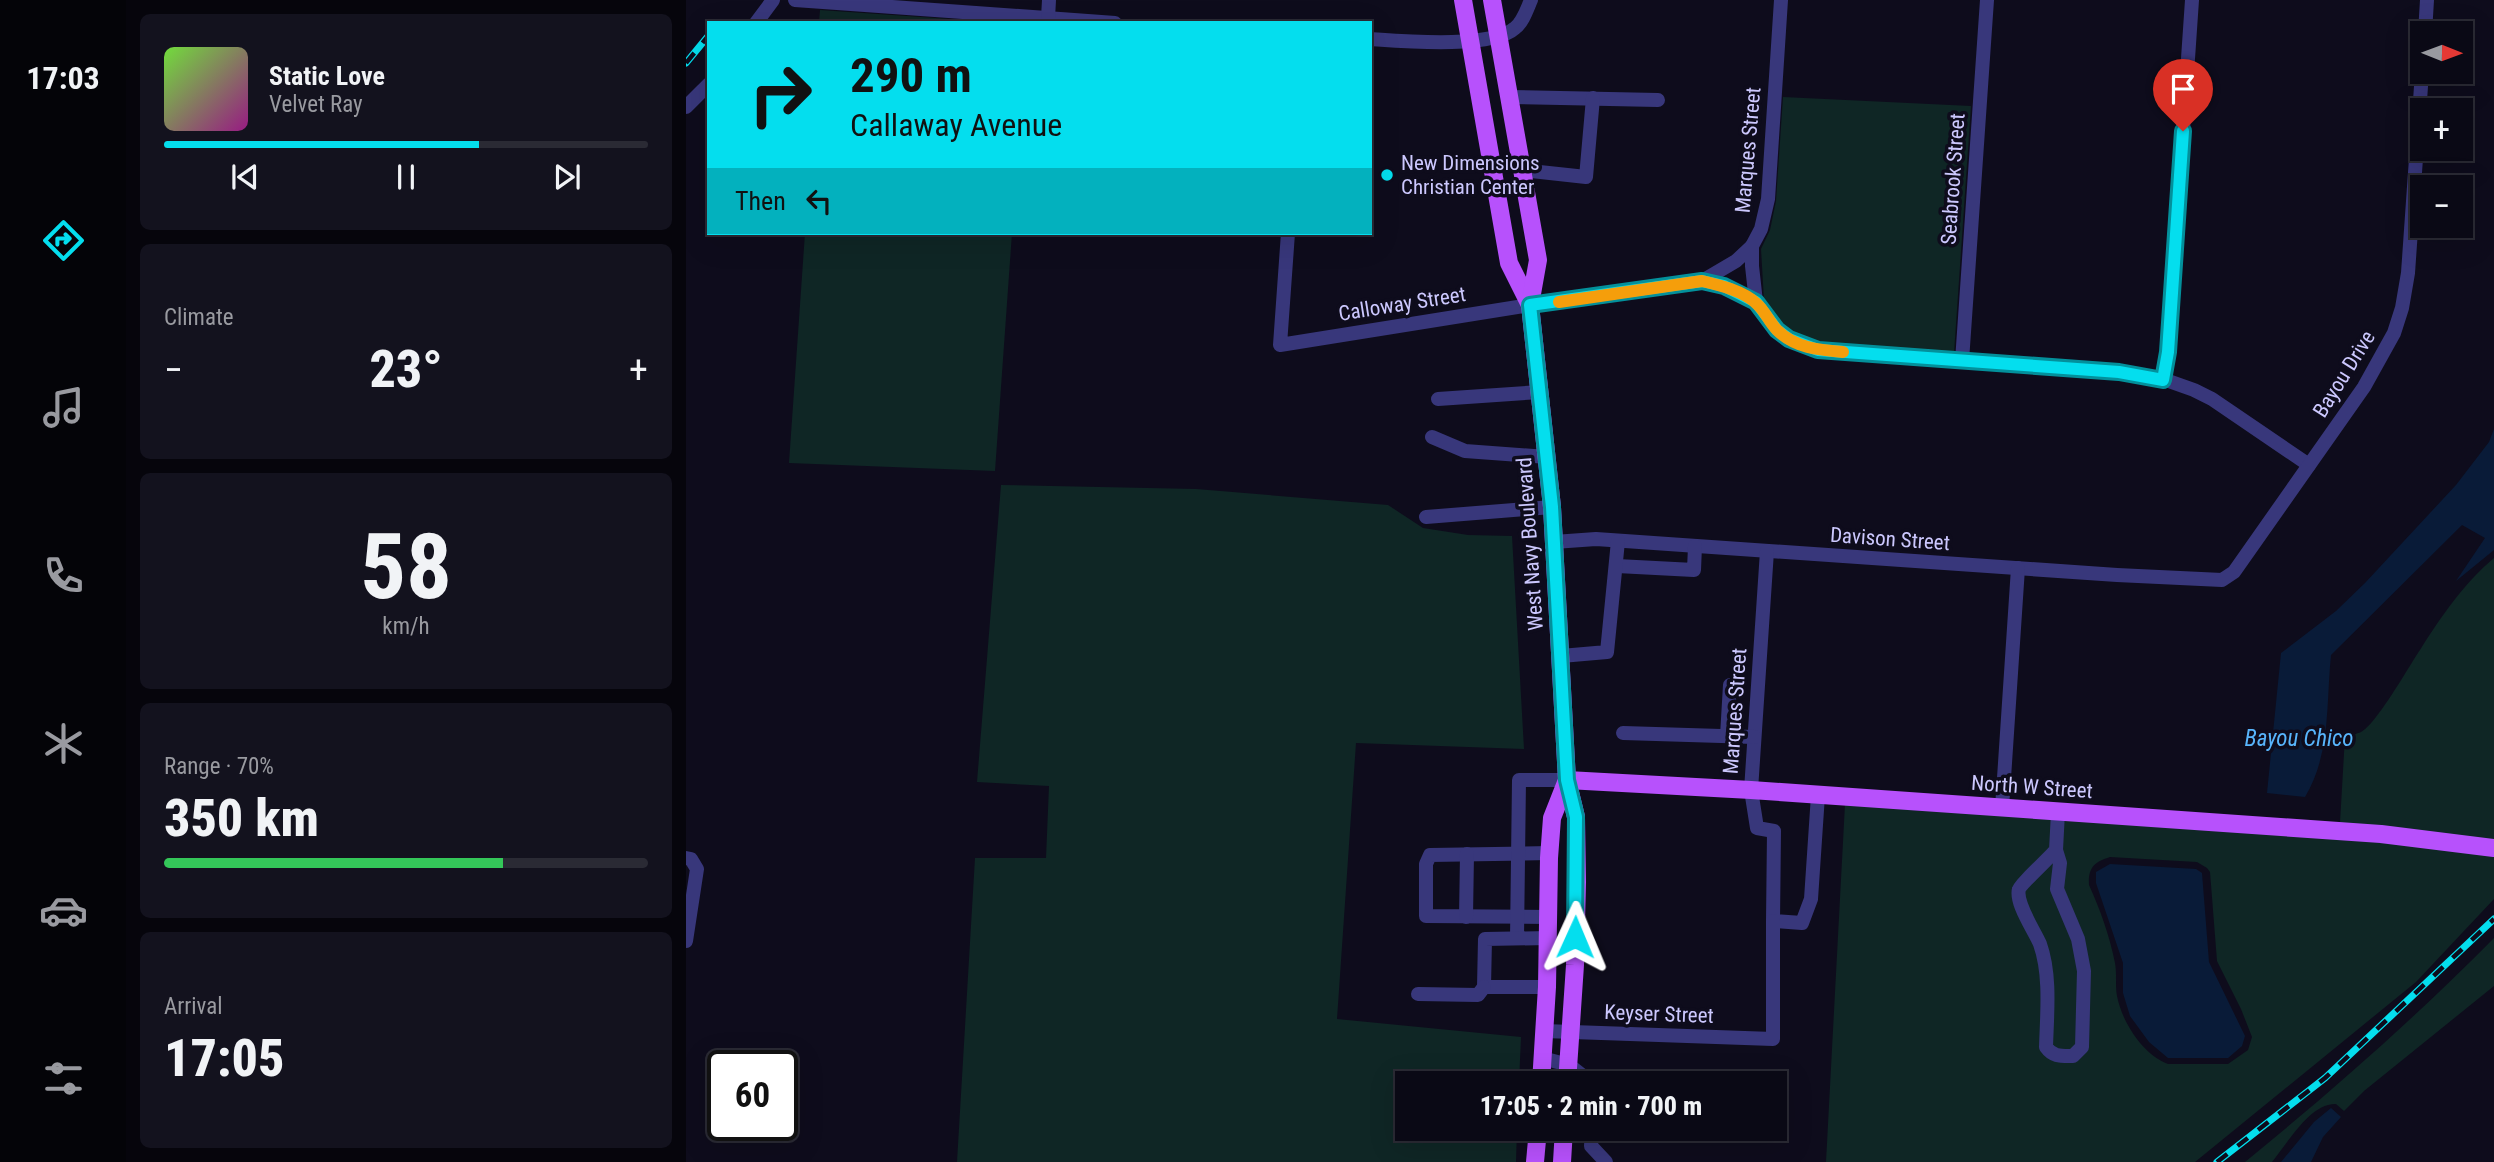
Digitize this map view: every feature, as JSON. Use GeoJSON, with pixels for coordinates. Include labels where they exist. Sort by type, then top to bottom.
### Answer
{"type":"FeatureCollection","features":[{"type":"Feature","properties":{"kind":"main road","name":"West Navy Boulevard"},"geometry":{"type":"LineString","coordinates":[[1463,0],[1509,263],[1530,305]]}},
{"type":"Feature","properties":{"kind":"main road","name":"West Navy Boulevard"},"geometry":{"type":"LineString","coordinates":[[1492,0],[1538,260],[1530,305],[1552,507],[1567,780],[1576,817],[1576,910],[1568,1071]]}},
{"type":"Feature","properties":{"kind":"main road","name":"West Navy Boulevard"},"geometry":{"type":"LineString","coordinates":[[1541,1071],[1552,817],[1567,780]]}},
{"type":"Feature","properties":{"kind":"main road","name":"North W Street"},"geometry":{"type":"LineString","coordinates":[[1567,780],[1751,790],[2381,834],[2494,848]]}},
{"type":"Feature","properties":{"kind":"main road"},"geometry":{"type":"LineString","coordinates":[[1535,1162],[1537,1141]]}},
{"type":"Feature","properties":{"kind":"main road"},"geometry":{"type":"LineString","coordinates":[[1562,1162],[1563,1141]]}},
{"type":"Feature","properties":{"kind":"street"},"geometry":{"type":"LineString","coordinates":[[757,21],[773,0]]}},
{"type":"Feature","properties":{"kind":"street"},"geometry":{"type":"LineString","coordinates":[[795,0],[874,3],[1088,21]]}},
{"type":"Feature","properties":{"kind":"street"},"geometry":{"type":"LineString","coordinates":[[1048,18],[1049,0]]}},
{"type":"Feature","properties":{"kind":"street"},"geometry":{"type":"LineString","coordinates":[[1372,40],[1440,43],[1497,36],[1516,28],[1531,0]]}},
{"type":"Feature","properties":{"kind":"street","name":"Marques Street"},"geometry":{"type":"LineString","coordinates":[[1756,302],[1752,246],[1761,229],[1768,199],[1781,0]]}},
{"type":"Feature","properties":{"kind":"street","name":"Seabrook Street"},"geometry":{"type":"LineString","coordinates":[[1962,361],[1987,0]]}},
{"type":"Feature","properties":{"kind":"street"},"geometry":{"type":"LineString","coordinates":[[2163,380],[2168,352],[2192,0]]}},
{"type":"Feature","properties":{"kind":"street"},"geometry":{"type":"LineString","coordinates":[[2426,21],[2427,0]]}},
{"type":"Feature","properties":{"kind":"street","name":"Bayou Drive"},"geometry":{"type":"LineString","coordinates":[[2222,580],[2234,572],[2386,352],[2402,308],[2408,273],[2421,84]]}},
{"type":"Feature","properties":{"kind":"street"},"geometry":{"type":"LineString","coordinates":[[686,107],[707,86]]}},
{"type":"Feature","properties":{"kind":"street"},"geometry":{"type":"LineString","coordinates":[[1508,97],[1658,100]]}},
{"type":"Feature","properties":{"kind":"street"},"geometry":{"type":"LineString","coordinates":[[1521,170],[1586,177],[1593,98]]}},
{"type":"Feature","properties":{"kind":"street","name":"Calloway Street"},"geometry":{"type":"LineString","coordinates":[[1288,235],[1280,345],[1702,281]]}},
{"type":"Feature","properties":{"kind":"street"},"geometry":{"type":"LineString","coordinates":[[1702,281],[1736,261],[1752,246]]}},
{"type":"Feature","properties":{"kind":"street"},"geometry":{"type":"LineString","coordinates":[[1702,281],[1724,286],[1756,302],[1777,330],[1796,342],[1818,350],[2119,372],[2163,380],[2212,399],[2309,465]]}},
{"type":"Feature","properties":{"kind":"street"},"geometry":{"type":"LineString","coordinates":[[1438,399],[1540,392]]}},
{"type":"Feature","properties":{"kind":"street"},"geometry":{"type":"LineString","coordinates":[[1432,437],[1465,451],[1547,457]]}},
{"type":"Feature","properties":{"kind":"street"},"geometry":{"type":"LineString","coordinates":[[1426,517],[1552,507]]}},
{"type":"Feature","properties":{"kind":"street","name":"Davison Street"},"geometry":{"type":"LineString","coordinates":[[1554,542],[1578,539],[1618,541],[2214,582],[2222,580]]}},
{"type":"Feature","properties":{"kind":"street"},"geometry":{"type":"LineString","coordinates":[[1561,656],[1607,652],[1618,541]]}},
{"type":"Feature","properties":{"kind":"street"},"geometry":{"type":"LineString","coordinates":[[1617,566],[1694,570],[1695,546]]}},
{"type":"Feature","properties":{"kind":"street","name":"Marques Street"},"geometry":{"type":"LineString","coordinates":[[1767,551],[1751,790],[1757,828],[1774,831],[1773,921]]}},
{"type":"Feature","properties":{"kind":"street"},"geometry":{"type":"LineString","coordinates":[[2002,808],[2018,568]]}},
{"type":"Feature","properties":{"kind":"street"},"geometry":{"type":"LineString","coordinates":[[1727,736],[1730,685]]}},
{"type":"Feature","properties":{"kind":"street"},"geometry":{"type":"LineString","coordinates":[[1623,733],[1755,737]]}},
{"type":"Feature","properties":{"kind":"street"},"geometry":{"type":"LineString","coordinates":[[1517,939],[1520,780],[1567,780]]}},
{"type":"Feature","properties":{"kind":"street"},"geometry":{"type":"LineString","coordinates":[[1773,921],[1802,923],[1811,899],[1818,795]]}},
{"type":"Feature","properties":{"kind":"street"},"geometry":{"type":"LineString","coordinates":[[2057,889],[2060,863],[2056,850],[2058,812]]}},
{"type":"Feature","properties":{"kind":"street"},"geometry":{"type":"LineString","coordinates":[[2038,870],[2057,889],[2078,939],[2084,971],[2082,1047],[2074,1056],[2059,1056],[2050,1053],[2046,1047],[2046,977],[2040,946],[2018,891],[2020,884],[2038,870],[2056,850]]}},
{"type":"Feature","properties":{"kind":"street"},"geometry":{"type":"LineString","coordinates":[[1549,853],[1430,855],[1426,864],[1426,916],[1549,917]]}},
{"type":"Feature","properties":{"kind":"street"},"geometry":{"type":"LineString","coordinates":[[1466,917],[1467,854]]}},
{"type":"Feature","properties":{"kind":"street"},"geometry":{"type":"LineString","coordinates":[[686,858],[691,859],[697,869],[686,941]]}},
{"type":"Feature","properties":{"kind":"street"},"geometry":{"type":"LineString","coordinates":[[1418,994],[1478,995],[1484,987],[1485,917]]}},
{"type":"Feature","properties":{"kind":"street","name":"Keyser Street"},"geometry":{"type":"LineString","coordinates":[[1544,1031],[1773,1039],[1773,921]]}},
{"type":"Feature","properties":{"kind":"street"},"geometry":{"type":"LineString","coordinates":[[1485,939],[1548,937]]}},
{"type":"Feature","properties":{"kind":"street"},"geometry":{"type":"LineString","coordinates":[[1484,987],[1547,987]]}},
{"type":"Feature","properties":{"kind":"street"},"geometry":{"type":"LineString","coordinates":[[1542,1058],[1563,1071]]}},
{"type":"Feature","properties":{"kind":"street"},"geometry":{"type":"LineString","coordinates":[[1591,1141],[1591,1146],[1606,1162]]}},
{"type":"Feature","properties":{"kind":"green space"},"geometry":{"type":"Polygon","coordinates":[[[820,10],[979,21],[819,21],[820,10]]]}},
{"type":"Feature","properties":{"kind":"green space"},"geometry":{"type":"Polygon","coordinates":[[[1783,97],[1971,106],[1954,353],[1819,343],[1806,339],[1783,325],[1764,300],[1761,249],[1770,230],[1776,201],[1783,97]]]}},
{"type":"Feature","properties":{"kind":"green space"},"geometry":{"type":"Polygon","coordinates":[[[805,235],[1012,235],[995,471],[789,463],[805,235]]]}},
{"type":"Feature","properties":{"kind":"green space"},"geometry":{"type":"Polygon","coordinates":[[[1001,485],[1196,489],[1388,505],[1423,528],[1468,535],[1512,536],[1524,749],[1356,743],[1337,1019],[1521,1037],[1520,1071],[1395,1071],[1395,1141],[1517,1141],[1516,1162],[957,1162],[975,858],[1046,858],[1049,786],[977,782],[1001,485]]]}},
{"type":"Feature","properties":{"kind":"green space"},"geometry":{"type":"Polygon","coordinates":[[[2494,558],[2494,840],[2340,823],[2345,736],[2361,732],[2375,718],[2445,613],[2463,589],[2494,558]]]}},
{"type":"Feature","properties":{"kind":"green space"},"geometry":{"type":"Polygon","coordinates":[[[1845,804],[2380,841],[2494,855],[2494,899],[2416,982],[2195,1162],[1826,1162],[1845,804]],[[2110,857],[2093,866],[2089,885],[2113,953],[2116,992],[2120,1006],[2135,1036],[2150,1053],[2168,1064],[2228,1064],[2248,1050],[2252,1037],[2217,961],[2210,872],[2197,862],[2110,857]]]}},
{"type":"Feature","properties":{"kind":"green space"},"geometry":{"type":"Polygon","coordinates":[[[2494,938],[2494,986],[2364,1091],[2344,1111],[2336,1104],[2317,1110],[2300,1126],[2272,1162],[2245,1162],[2372,1053],[2494,938]]]}},
{"type":"Feature","properties":{"kind":"water","name":"Bayou Chico"},"geometry":{"type":"Polygon","coordinates":[[[2494,429],[2494,550],[2456,581],[2485,538],[2462,525],[2331,655],[2326,728],[2313,781],[2305,797],[2267,793],[2281,653],[2336,611],[2365,583],[2456,485],[2489,442],[2494,429]]]}},
{"type":"Feature","properties":{"kind":"water"},"geometry":{"type":"Polygon","coordinates":[[[2110,864],[2196,869],[2202,873],[2209,962],[2245,1036],[2242,1046],[2228,1058],[2168,1058],[2149,1042],[2130,1016],[2123,993],[2123,963],[2096,883],[2096,872],[2110,864]]]}},
{"type":"Feature","properties":{"kind":"water"},"geometry":{"type":"Polygon","coordinates":[[[2331,1108],[2341,1117],[2323,1137],[2311,1162],[2281,1162],[2314,1122],[2331,1108]]]}},
{"type":"Feature","properties":{"kind":"railway"},"geometry":{"type":"LineString","coordinates":[[686,63],[707,37]]}},
{"type":"Feature","properties":{"kind":"railway"},"geometry":{"type":"LineString","coordinates":[[2217,1162],[2325,1078],[2494,919]]}},
{"type":"Feature","properties":{"kind":"slow traffic"},"geometry":{"type":"LineString","coordinates":[[1559,302],[1702,281],[1724,286],[1756,302],[1777,330],[1789,339],[1818,350],[1843,352]]}},
{"type":"Feature","properties":{"kind":"place","name":"New Dimensions Christian Center"},"geometry":{"type":"Point","coordinates":[1387,175]}},
{"type":"Feature","properties":{"kind":"route"},"geometry":{"type":"LineString","coordinates":[[1575,937],[1576,817],[1567,780],[1552,507],[1530,305],[1702,281],[1724,286],[1756,302],[1777,330],[1803,346],[1818,350],[2119,372],[2163,380],[2168,352],[2183,131]]}}]}
